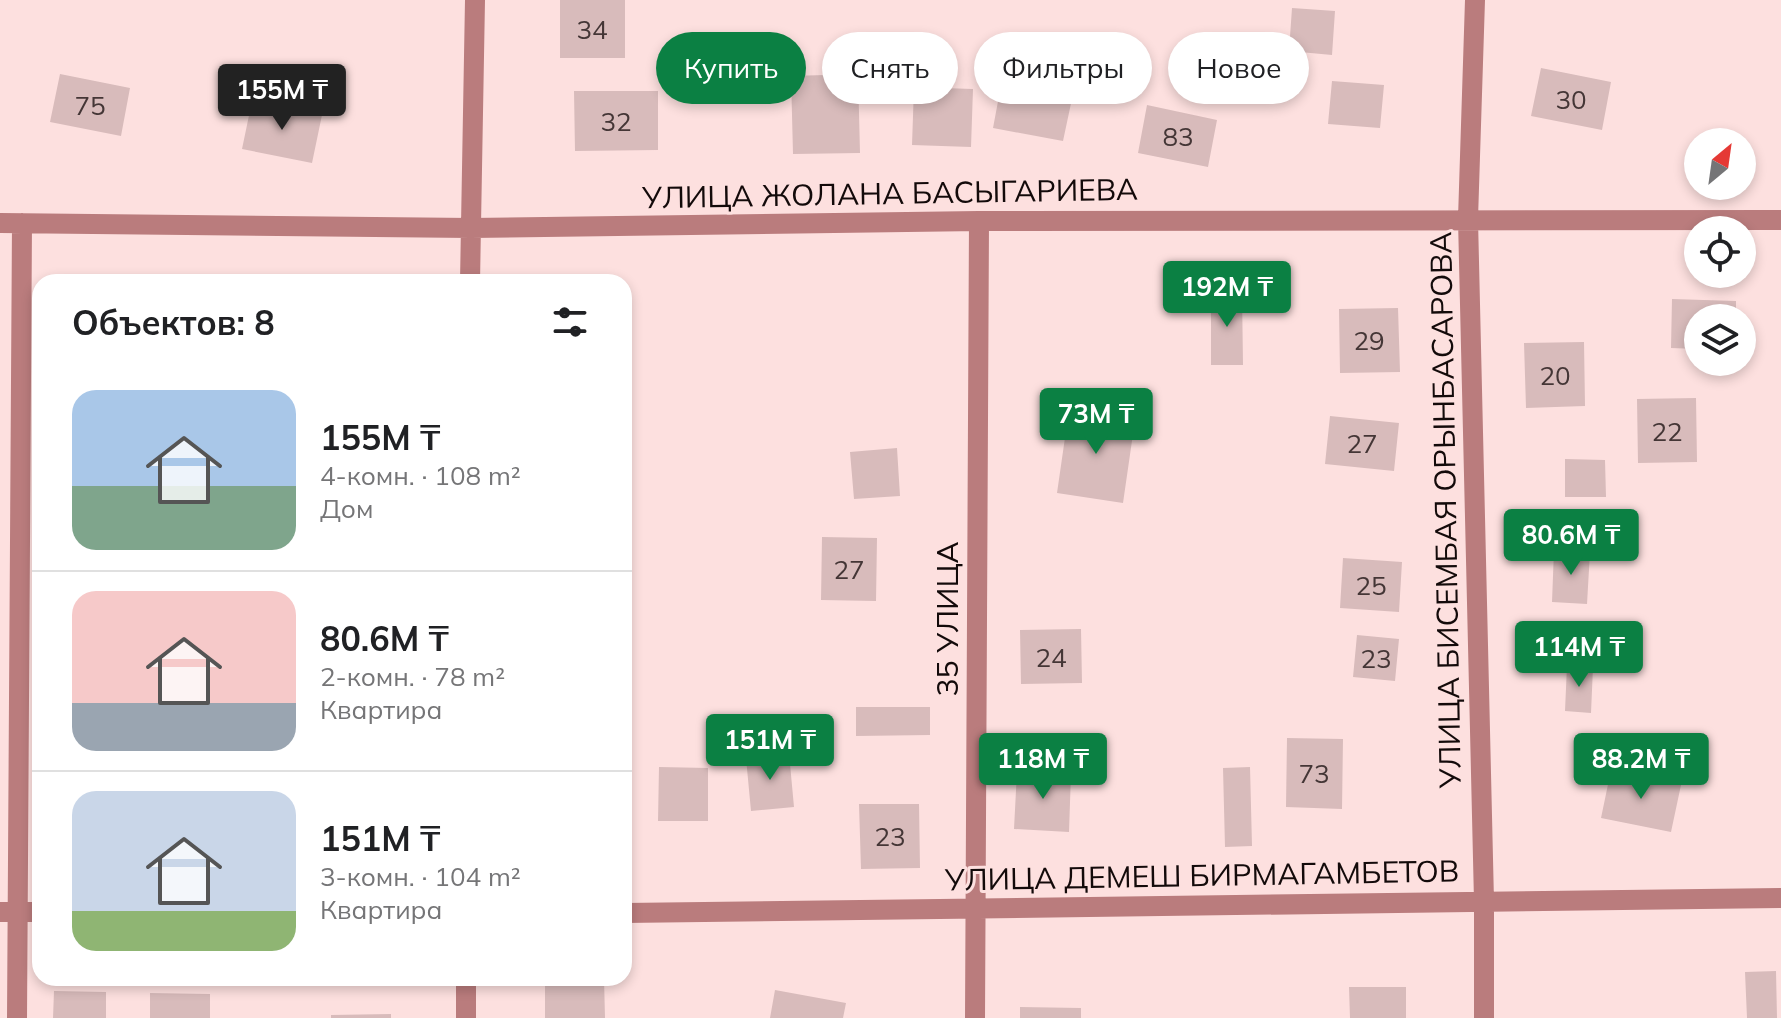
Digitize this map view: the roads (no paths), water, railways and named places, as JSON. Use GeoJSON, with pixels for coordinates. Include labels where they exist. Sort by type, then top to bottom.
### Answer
{"type":"FeatureCollection","features":[{"type":"Feature","properties":{"kind":"street"},"geometry":{"type":"LineString","coordinates":[[470,274],[475,0]]}},
{"type":"Feature","properties":{"kind":"street","name":"УЛИЦА БИСЕМБАЯ ОРЫНБАСАРОВА"},"geometry":{"type":"LineString","coordinates":[[1475,0],[1468,219],[1484,1018]]}},
{"type":"Feature","properties":{"kind":"street","name":"УЛИЦА ЖОЛАНА БАСЫГАРИЕВА"},"geometry":{"type":"LineString","coordinates":[[0,223],[471,228],[979,221],[1781,220]]}},
{"type":"Feature","properties":{"kind":"street","name":"35 УЛИЦА"},"geometry":{"type":"LineString","coordinates":[[975,1018],[979,221]]}},
{"type":"Feature","properties":{"kind":"street"},"geometry":{"type":"LineString","coordinates":[[17,1018],[8,912],[22,223]]}},
{"type":"Feature","properties":{"kind":"street","name":"УЛИЦА ДЕМЕШ БИРМАГАМБЕТОВ"},"geometry":{"type":"LineString","coordinates":[[632,913],[1781,898]]}},
{"type":"Feature","properties":{"kind":"street"},"geometry":{"type":"LineString","coordinates":[[8,912],[32,912]]}},
{"type":"Feature","properties":{"kind":"street"},"geometry":{"type":"LineString","coordinates":[[466,986],[466,1018]]}}]}
